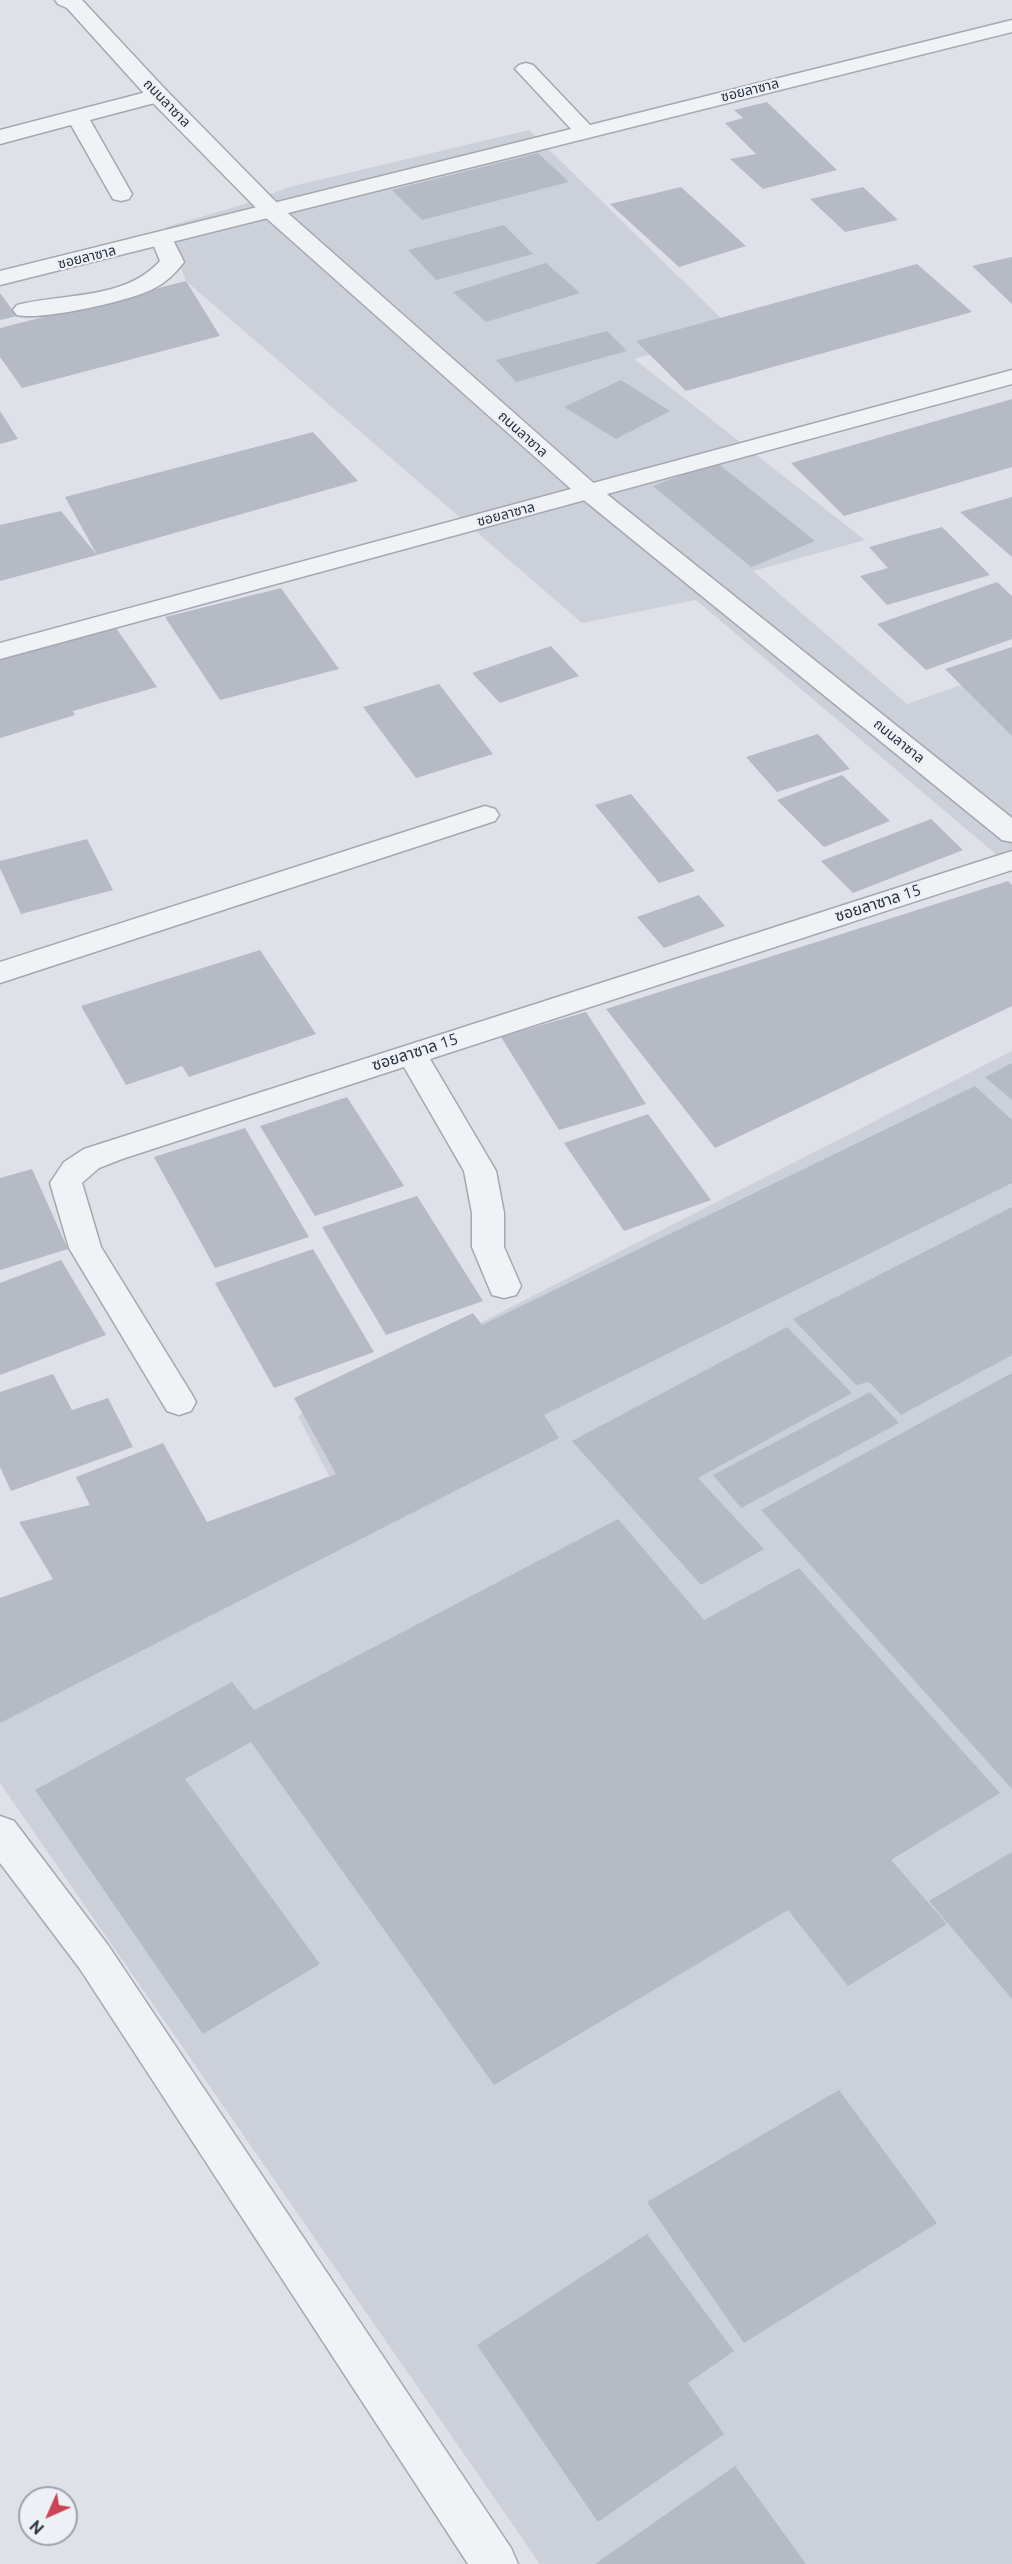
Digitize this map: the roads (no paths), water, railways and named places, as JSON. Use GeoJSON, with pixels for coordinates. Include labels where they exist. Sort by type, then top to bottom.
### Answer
{"type":"FeatureCollection","features":[{"type":"Feature","properties":{"kind":"street","name":"ถนนลาซาล"},"geometry":{"type":"LineString","coordinates":[[65,0],[74,4],[158,95],[273,212],[589,492],[1008,824]]}},
{"type":"Feature","properties":{"kind":"street","name":"ซอยลาซาล"},"geometry":{"type":"LineString","coordinates":[[0,278],[273,212],[1012,26]]}},
{"type":"Feature","properties":{"kind":"street"},"geometry":{"type":"LineString","coordinates":[[526,69],[585,132]]}},
{"type":"Feature","properties":{"kind":"street"},"geometry":{"type":"LineString","coordinates":[[0,137],[158,95]]}},
{"type":"Feature","properties":{"kind":"street"},"geometry":{"type":"LineString","coordinates":[[77,117],[121,194]]}},
{"type":"Feature","properties":{"kind":"street"},"geometry":{"type":"LineString","coordinates":[[25,310],[138,289],[158,279],[172,262],[162,239]]}},
{"type":"Feature","properties":{"kind":"street","name":"ซอยลาซาล"},"geometry":{"type":"LineString","coordinates":[[0,651],[1012,377]]}},
{"type":"Feature","properties":{"kind":"street"},"geometry":{"type":"LineString","coordinates":[[0,973],[485,815]]}},
{"type":"Feature","properties":{"kind":"street","name":"ซอยลาซาล 15"},"geometry":{"type":"LineString","coordinates":[[179,1402],[85,1248],[66,1183],[69,1175],[78,1166],[96,1156],[1012,860]]}},
{"type":"Feature","properties":{"kind":"street"},"geometry":{"type":"LineString","coordinates":[[411,1053],[480,1172],[488,1213],[488,1247],[504,1287]]}},
{"type":"Feature","properties":{"kind":"street"},"geometry":{"type":"LineString","coordinates":[[0,1833],[94,1957],[495,2564]]}}]}
